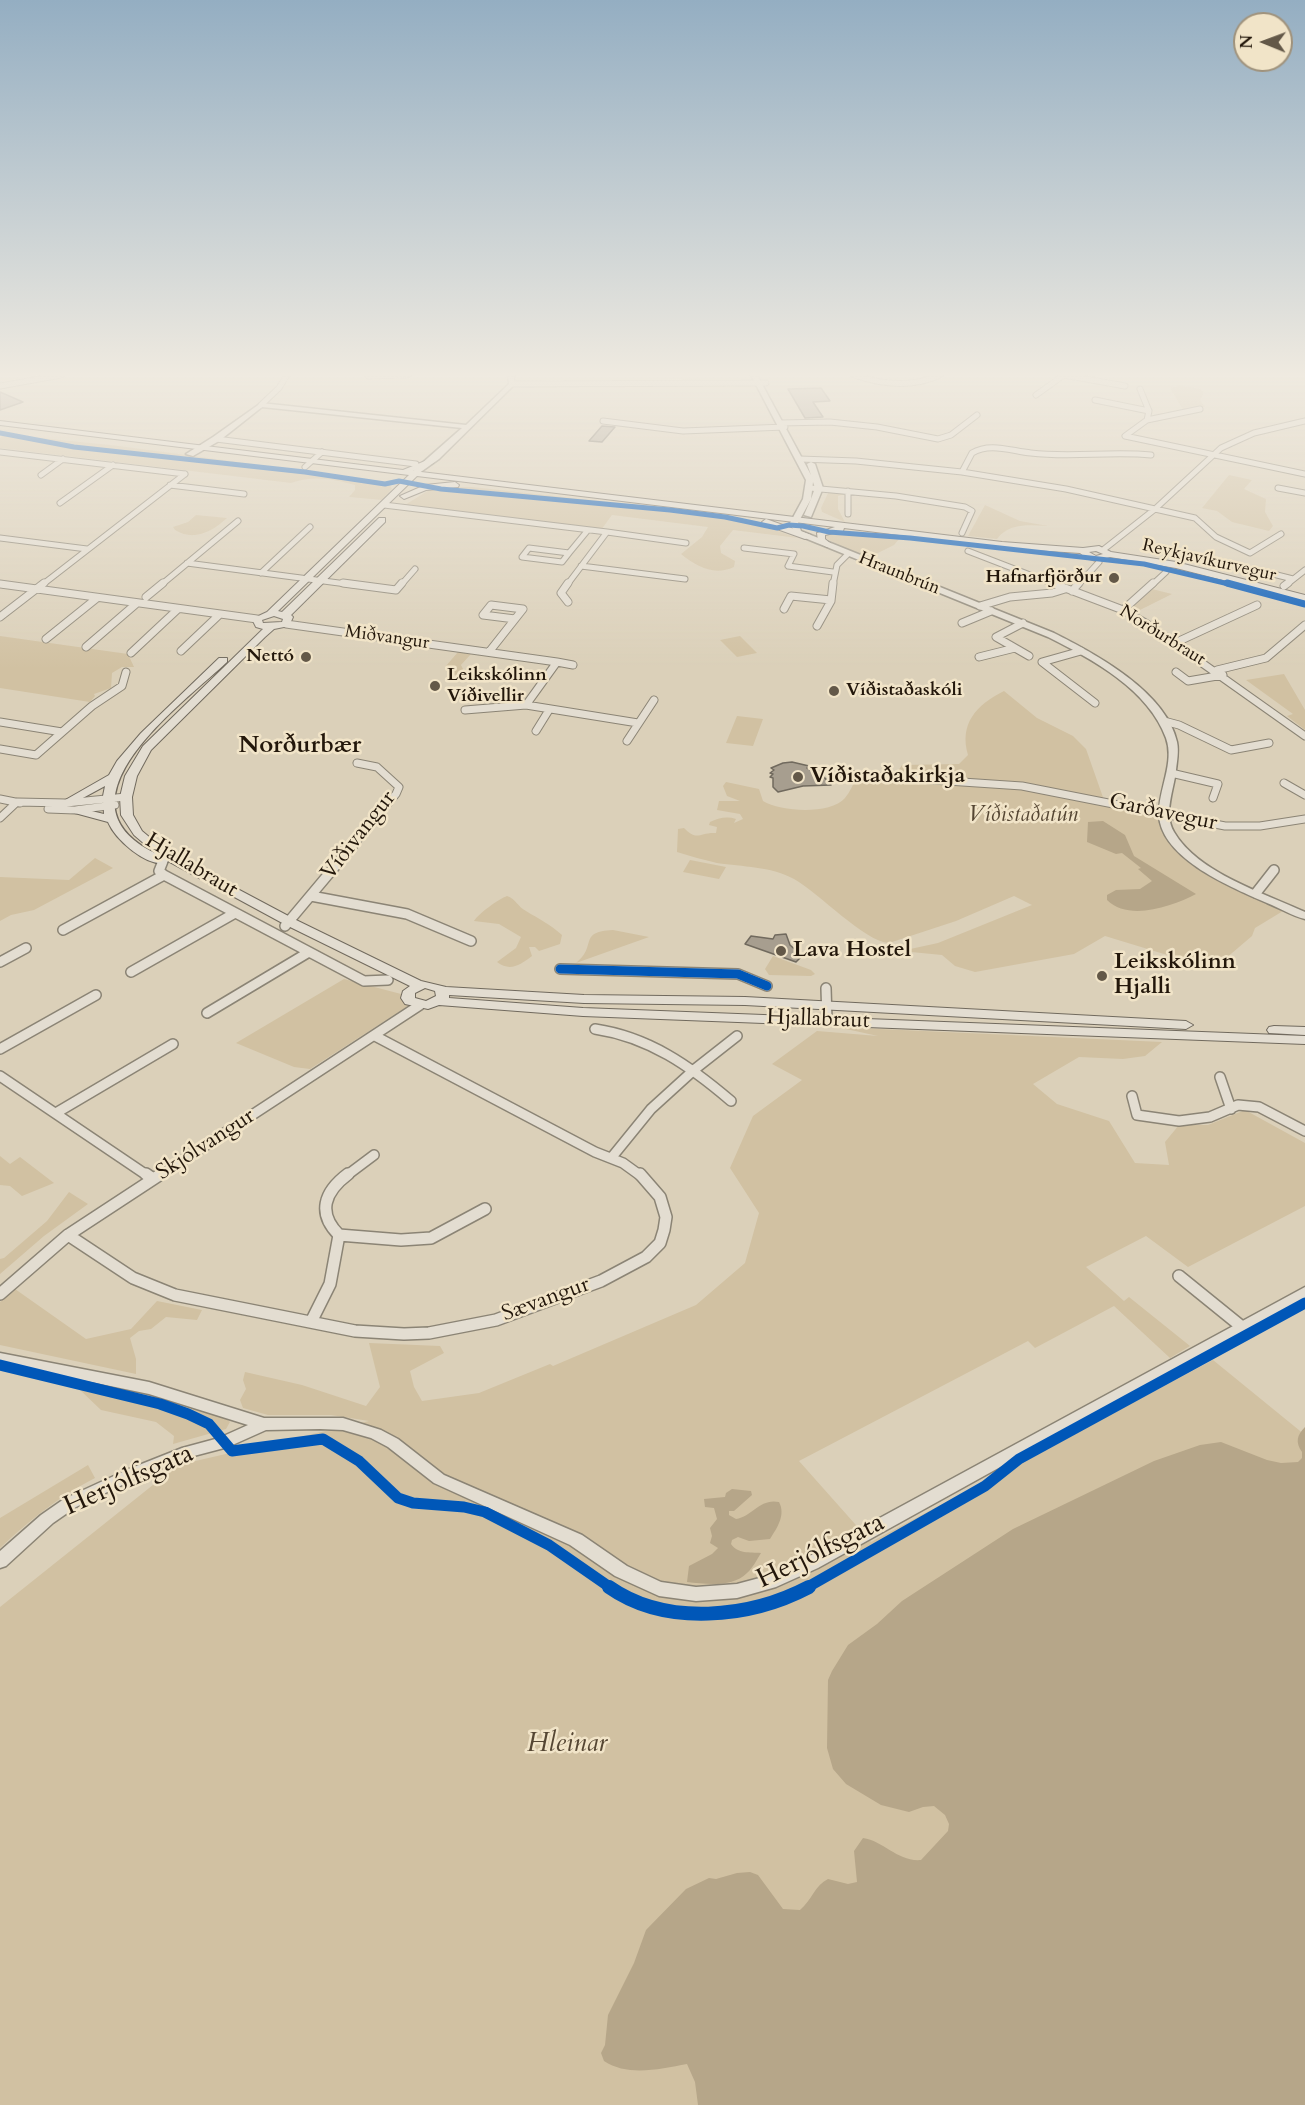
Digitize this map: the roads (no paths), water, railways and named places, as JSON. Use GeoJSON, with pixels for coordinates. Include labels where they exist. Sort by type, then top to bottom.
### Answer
{"type":"FeatureCollection","features":[{"type":"Feature","properties":{"kind":"main road"},"geometry":{"type":"LineString","coordinates":[[367,473],[417,477],[743,516],[801,518],[847,529],[1085,553]]}},
{"type":"Feature","properties":{"kind":"main road"},"geometry":{"type":"LineString","coordinates":[[398,473],[417,477]]}},
{"type":"Feature","properties":{"kind":"main road"},"geometry":{"type":"LineString","coordinates":[[440,473],[459,482]]}},
{"type":"Feature","properties":{"kind":"main road"},"geometry":{"type":"LineString","coordinates":[[372,474],[397,485],[402,494]]}},
{"type":"Feature","properties":{"kind":"main road"},"geometry":{"type":"LineString","coordinates":[[126,800],[135,765],[147,748],[271,627],[285,619],[395,506],[417,477]]}},
{"type":"Feature","properties":{"kind":"main road"},"geometry":{"type":"LineString","coordinates":[[70,806],[111,819],[109,802],[114,777],[123,759],[137,743],[258,622],[271,613],[384,505],[402,494],[425,488],[459,482],[801,518],[831,524],[1085,553]]}},
{"type":"Feature","properties":{"kind":"main road"},"geometry":{"type":"LineString","coordinates":[[743,516],[808,537]]}},
{"type":"Feature","properties":{"kind":"main road"},"geometry":{"type":"LineString","coordinates":[[827,544],[821,540],[821,533],[847,529]]}},
{"type":"Feature","properties":{"kind":"main road","name":"Reykjavíkurvegur"},"geometry":{"type":"LineString","coordinates":[[1085,553],[1092,548],[1104,556],[1176,567],[1305,600]]}},
{"type":"Feature","properties":{"kind":"main road"},"geometry":{"type":"LineString","coordinates":[[271,613],[285,619]]}},
{"type":"Feature","properties":{"kind":"main road"},"geometry":{"type":"LineString","coordinates":[[258,622],[271,627]]}},
{"type":"Feature","properties":{"kind":"main road"},"geometry":{"type":"LineString","coordinates":[[70,806],[114,777]]}},
{"type":"Feature","properties":{"kind":"main road","name":"Hjallabraut"},"geometry":{"type":"LineString","coordinates":[[126,800],[127,814],[138,833],[162,853],[388,980],[414,988]]}},
{"type":"Feature","properties":{"kind":"main road","name":"Hjallabraut"},"geometry":{"type":"LineString","coordinates":[[111,819],[117,831],[128,841],[163,861],[414,988]]}},
{"type":"Feature","properties":{"kind":"main road"},"geometry":{"type":"LineString","coordinates":[[435,986],[440,996],[432,1004],[420,1005],[410,1001],[407,994],[414,988],[435,986]]}},
{"type":"Feature","properties":{"kind":"main road","name":"Hjallabraut"},"geometry":{"type":"LineString","coordinates":[[440,996],[745,1001],[1196,1030]]}},
{"type":"Feature","properties":{"kind":"main road","name":"Hjallabraut"},"geometry":{"type":"LineString","coordinates":[[440,996],[583,1012],[828,1020],[1124,1034],[1196,1030]]}},
{"type":"Feature","properties":{"kind":"main road"},"geometry":{"type":"LineString","coordinates":[[1196,1030],[1305,1031]]}},
{"type":"Feature","properties":{"kind":"main road"},"geometry":{"type":"LineString","coordinates":[[1196,1030],[1305,1040]]}},
{"type":"Feature","properties":{"kind":"street"},"geometry":{"type":"LineString","coordinates":[[60,503],[101,473]]}},
{"type":"Feature","properties":{"kind":"street"},"geometry":{"type":"LineString","coordinates":[[0,617],[185,474],[179,473]]}},
{"type":"Feature","properties":{"kind":"street"},"geometry":{"type":"LineString","coordinates":[[417,477],[421,473]]}},
{"type":"Feature","properties":{"kind":"street"},"geometry":{"type":"LineString","coordinates":[[801,518],[815,488],[815,473]]}},
{"type":"Feature","properties":{"kind":"street"},"geometry":{"type":"LineString","coordinates":[[971,473],[1027,481],[1195,518],[1216,537],[1250,553],[1281,534]]}},
{"type":"Feature","properties":{"kind":"street"},"geometry":{"type":"LineString","coordinates":[[1068,590],[1194,473]]}},
{"type":"Feature","properties":{"kind":"street"},"geometry":{"type":"LineString","coordinates":[[170,486],[244,494]]}},
{"type":"Feature","properties":{"kind":"street"},"geometry":{"type":"LineString","coordinates":[[815,488],[964,507],[972,511],[962,533]]}},
{"type":"Feature","properties":{"kind":"street"},"geometry":{"type":"LineString","coordinates":[[1278,488],[1305,493]]}},
{"type":"Feature","properties":{"kind":"street"},"geometry":{"type":"LineString","coordinates":[[848,491],[848,514]]}},
{"type":"Feature","properties":{"kind":"street"},"geometry":{"type":"LineString","coordinates":[[384,505],[686,543]]}},
{"type":"Feature","properties":{"kind":"street","name":"Hraunbrún"},"geometry":{"type":"LineString","coordinates":[[801,518],[798,532],[1023,623],[1081,651],[1138,692],[1164,721],[1173,742],[1172,773],[1164,813]]}},
{"type":"Feature","properties":{"kind":"street"},"geometry":{"type":"LineString","coordinates":[[146,597],[238,521]]}},
{"type":"Feature","properties":{"kind":"street"},"geometry":{"type":"LineString","coordinates":[[261,573],[310,527]]}},
{"type":"Feature","properties":{"kind":"street"},"geometry":{"type":"LineString","coordinates":[[569,553],[529,548],[522,557],[562,562],[588,530]]}},
{"type":"Feature","properties":{"kind":"street"},"geometry":{"type":"LineString","coordinates":[[568,602],[561,593],[607,532]]}},
{"type":"Feature","properties":{"kind":"street"},"geometry":{"type":"LineString","coordinates":[[0,538],[87,549]]}},
{"type":"Feature","properties":{"kind":"street"},"geometry":{"type":"LineString","coordinates":[[744,549],[795,554],[788,566],[832,572]]}},
{"type":"Feature","properties":{"kind":"street","name":"Norðurbraut"},"geometry":{"type":"LineString","coordinates":[[968,551],[1123,610],[1177,642],[1305,736]]}},
{"type":"Feature","properties":{"kind":"street"},"geometry":{"type":"LineString","coordinates":[[816,626],[831,600],[832,572],[841,559],[848,554]]}},
{"type":"Feature","properties":{"kind":"street"},"geometry":{"type":"LineString","coordinates":[[187,563],[396,590],[415,569]]}},
{"type":"Feature","properties":{"kind":"street"},"geometry":{"type":"LineString","coordinates":[[581,566],[685,579]]}},
{"type":"Feature","properties":{"kind":"street"},"geometry":{"type":"LineString","coordinates":[[1284,586],[1305,570]]}},
{"type":"Feature","properties":{"kind":"street"},"geometry":{"type":"LineString","coordinates":[[1261,571],[1293,579]]}},
{"type":"Feature","properties":{"kind":"street"},"geometry":{"type":"LineString","coordinates":[[1123,610],[1166,572]]}},
{"type":"Feature","properties":{"kind":"street"},"geometry":{"type":"LineString","coordinates":[[0,584],[258,622]]}},
{"type":"Feature","properties":{"kind":"street","name":"Norðurbraut"},"geometry":{"type":"LineString","coordinates":[[980,606],[1010,597],[1068,590]]}},
{"type":"Feature","properties":{"kind":"street"},"geometry":{"type":"LineString","coordinates":[[784,609],[791,596],[831,600]]}},
{"type":"Feature","properties":{"kind":"street"},"geometry":{"type":"LineString","coordinates":[[46,639],[97,598]]}},
{"type":"Feature","properties":{"kind":"street"},"geometry":{"type":"LineString","coordinates":[[86,647],[137,603]]}},
{"type":"Feature","properties":{"kind":"street"},"geometry":{"type":"LineString","coordinates":[[489,652],[523,609],[491,605],[483,615],[515,619]]}},
{"type":"Feature","properties":{"kind":"street"},"geometry":{"type":"LineString","coordinates":[[1177,642],[1257,605]]}},
{"type":"Feature","properties":{"kind":"street"},"geometry":{"type":"LineString","coordinates":[[130,653],[178,609]]}},
{"type":"Feature","properties":{"kind":"street"},"geometry":{"type":"LineString","coordinates":[[962,623],[991,611]]}},
{"type":"Feature","properties":{"kind":"street"},"geometry":{"type":"LineString","coordinates":[[181,651],[219,615]]}},
{"type":"Feature","properties":{"kind":"street","name":"Miðvangur"},"geometry":{"type":"LineString","coordinates":[[285,619],[573,665]]}},
{"type":"Feature","properties":{"kind":"street"},"geometry":{"type":"LineString","coordinates":[[1023,623],[996,637],[1029,656]]}},
{"type":"Feature","properties":{"kind":"street"},"geometry":{"type":"LineString","coordinates":[[1220,673],[1266,658],[1305,625]]}},
{"type":"Feature","properties":{"kind":"street"},"geometry":{"type":"LineString","coordinates":[[979,657],[1015,648]]}},
{"type":"Feature","properties":{"kind":"street"},"geometry":{"type":"LineString","coordinates":[[1081,651],[1042,662],[1095,703]]}},
{"type":"Feature","properties":{"kind":"street"},"geometry":{"type":"LineString","coordinates":[[526,705],[557,662]]}},
{"type":"Feature","properties":{"kind":"street"},"geometry":{"type":"LineString","coordinates":[[0,749],[36,755],[92,705],[122,686],[126,672]]}},
{"type":"Feature","properties":{"kind":"street","name":"Norðurbraut"},"geometry":{"type":"LineString","coordinates":[[1176,672],[1195,687]]}},
{"type":"Feature","properties":{"kind":"street","name":"Norðurbraut"},"geometry":{"type":"LineString","coordinates":[[1188,681],[1220,673]]}},
{"type":"Feature","properties":{"kind":"street"},"geometry":{"type":"LineString","coordinates":[[627,741],[654,700]]}},
{"type":"Feature","properties":{"kind":"street"},"geometry":{"type":"LineString","coordinates":[[465,710],[526,705],[638,723]]}},
{"type":"Feature","properties":{"kind":"street"},"geometry":{"type":"LineString","coordinates":[[536,731],[549,710]]}},
{"type":"Feature","properties":{"kind":"street","name":"Hraunbrún"},"geometry":{"type":"LineString","coordinates":[[1164,721],[1179,725],[1231,750],[1269,743]]}},
{"type":"Feature","properties":{"kind":"street"},"geometry":{"type":"LineString","coordinates":[[0,722],[62,732]]}},
{"type":"Feature","properties":{"kind":"street","name":"Víðivangur"},"geometry":{"type":"LineString","coordinates":[[287,924],[396,794],[399,787],[391,782],[377,766],[357,763]]}},
{"type":"Feature","properties":{"kind":"street"},"geometry":{"type":"LineString","coordinates":[[1172,773],[1218,784],[1213,798]]}},
{"type":"Feature","properties":{"kind":"street","name":"Garðavegur"},"geometry":{"type":"LineString","coordinates":[[843,774],[939,778],[1022,786],[1164,813],[1208,824],[1239,826],[1305,819]]}},
{"type":"Feature","properties":{"kind":"street"},"geometry":{"type":"LineString","coordinates":[[1284,783],[1305,795]]}},
{"type":"Feature","properties":{"kind":"street"},"geometry":{"type":"LineString","coordinates":[[0,799],[48,809],[126,800]]}},
{"type":"Feature","properties":{"kind":"street"},"geometry":{"type":"LineString","coordinates":[[0,818],[17,802]]}},
{"type":"Feature","properties":{"kind":"street"},"geometry":{"type":"LineString","coordinates":[[1164,813],[1168,831],[1184,850],[1213,872],[1305,916]]}},
{"type":"Feature","properties":{"kind":"street","name":"Hjallabraut"},"geometry":{"type":"LineString","coordinates":[[163,861],[159,872],[235,913],[364,981],[388,980]]}},
{"type":"Feature","properties":{"kind":"street"},"geometry":{"type":"LineString","coordinates":[[1256,893],[1274,870]]}},
{"type":"Feature","properties":{"kind":"street","name":"Hjallabraut"},"geometry":{"type":"LineString","coordinates":[[63,930],[164,875]]}},
{"type":"Feature","properties":{"kind":"street","name":"Víðivangur"},"geometry":{"type":"LineString","coordinates":[[311,896],[407,914],[471,941]]}},
{"type":"Feature","properties":{"kind":"street","name":"Hjallabraut"},"geometry":{"type":"LineString","coordinates":[[131,972],[235,913]]}},
{"type":"Feature","properties":{"kind":"street"},"geometry":{"type":"LineString","coordinates":[[0,962],[26,948]]}},
{"type":"Feature","properties":{"kind":"street"},"geometry":{"type":"LineString","coordinates":[[207,1013],[309,952]]}},
{"type":"Feature","properties":{"kind":"street"},"geometry":{"type":"LineString","coordinates":[[560,969],[738,974],[767,986]]}},
{"type":"Feature","properties":{"kind":"street"},"geometry":{"type":"LineString","coordinates":[[826,988],[828,1020]]}},
{"type":"Feature","properties":{"kind":"street"},"geometry":{"type":"LineString","coordinates":[[0,1049],[96,995]]}},
{"type":"Feature","properties":{"kind":"street","name":"Skjólvangur"},"geometry":{"type":"LineString","coordinates":[[0,1294],[68,1235],[420,1005]]}},
{"type":"Feature","properties":{"kind":"street"},"geometry":{"type":"LineString","coordinates":[[595,1029],[617,1030],[695,1069],[731,1101]]}},
{"type":"Feature","properties":{"kind":"street","name":"Sævangur"},"geometry":{"type":"LineString","coordinates":[[68,1235],[116,1269],[158,1290],[311,1322],[396,1334],[428,1333],[483,1323],[607,1278],[635,1264],[656,1248],[664,1234],[664,1208],[649,1183],[612,1157],[576,1143],[375,1036]]}},
{"type":"Feature","properties":{"kind":"street"},"geometry":{"type":"LineString","coordinates":[[612,1157],[651,1109],[695,1069],[737,1036]]}},
{"type":"Feature","properties":{"kind":"street"},"geometry":{"type":"LineString","coordinates":[[56,1113],[173,1044]]}},
{"type":"Feature","properties":{"kind":"street"},"geometry":{"type":"LineString","coordinates":[[0,1076],[153,1179]]}},
{"type":"Feature","properties":{"kind":"street"},"geometry":{"type":"LineString","coordinates":[[1220,1077],[1231,1109]]}},
{"type":"Feature","properties":{"kind":"street"},"geometry":{"type":"LineString","coordinates":[[1132,1096],[1137,1115],[1179,1121],[1210,1117],[1238,1105],[1259,1107],[1305,1131]]}},
{"type":"Feature","properties":{"kind":"street"},"geometry":{"type":"LineString","coordinates":[[374,1155],[340,1180],[327,1197],[325,1211],[329,1225],[339,1235],[401,1240],[431,1238],[484,1209]]}},
{"type":"Feature","properties":{"kind":"street"},"geometry":{"type":"LineString","coordinates":[[311,1322],[330,1284],[339,1235]]}},
{"type":"Feature","properties":{"kind":"street"},"geometry":{"type":"LineString","coordinates":[[1179,1276],[1242,1327]]}},
{"type":"Feature","properties":{"kind":"street","name":"Herjólfsgata"},"geometry":{"type":"LineString","coordinates":[[0,1561],[47,1519],[93,1491],[187,1452],[223,1443],[264,1424],[343,1424],[376,1434],[393,1443],[439,1479],[576,1540],[637,1580],[659,1589],[677,1593],[716,1594],[755,1587],[812,1563],[917,1503],[1305,1292]]}},
{"type":"Feature","properties":{"kind":"street"},"geometry":{"type":"LineString","coordinates":[[0,1358],[149,1388],[264,1424]]}},
{"type":"Feature","properties":{"kind":"place","name":"Hafnarfjörður"},"geometry":{"type":"Point","coordinates":[1114,578]}},
{"type":"Feature","properties":{"kind":"place","name":"Nettó"},"geometry":{"type":"Point","coordinates":[306,657]}},
{"type":"Feature","properties":{"kind":"place","name":"Leikskólinn Víðivellir"},"geometry":{"type":"Point","coordinates":[435,686]}},
{"type":"Feature","properties":{"kind":"place","name":"Víðistaðaskóli"},"geometry":{"type":"Point","coordinates":[834,691]}},
{"type":"Feature","properties":{"kind":"place","name":"Víðistaðakirkja"},"geometry":{"type":"Point","coordinates":[798,777]}},
{"type":"Feature","properties":{"kind":"place","name":"Lava Hostel"},"geometry":{"type":"Point","coordinates":[781,951]}},
{"type":"Feature","properties":{"kind":"place","name":"Leikskólinn Hjalli"},"geometry":{"type":"Point","coordinates":[1102,976]}},
{"type":"Feature","properties":{"kind":"district","name":"Norðurbær"},"geometry":{"type":"Point","coordinates":[300,746]}},
{"type":"Feature","properties":{"kind":"park label","name":"Víðistaðatún"},"geometry":{"type":"Point","coordinates":[1023,816]}},
{"type":"Feature","properties":{"kind":"park label","name":"Hleinar"},"geometry":{"type":"Point","coordinates":[567,1745]}}]}
